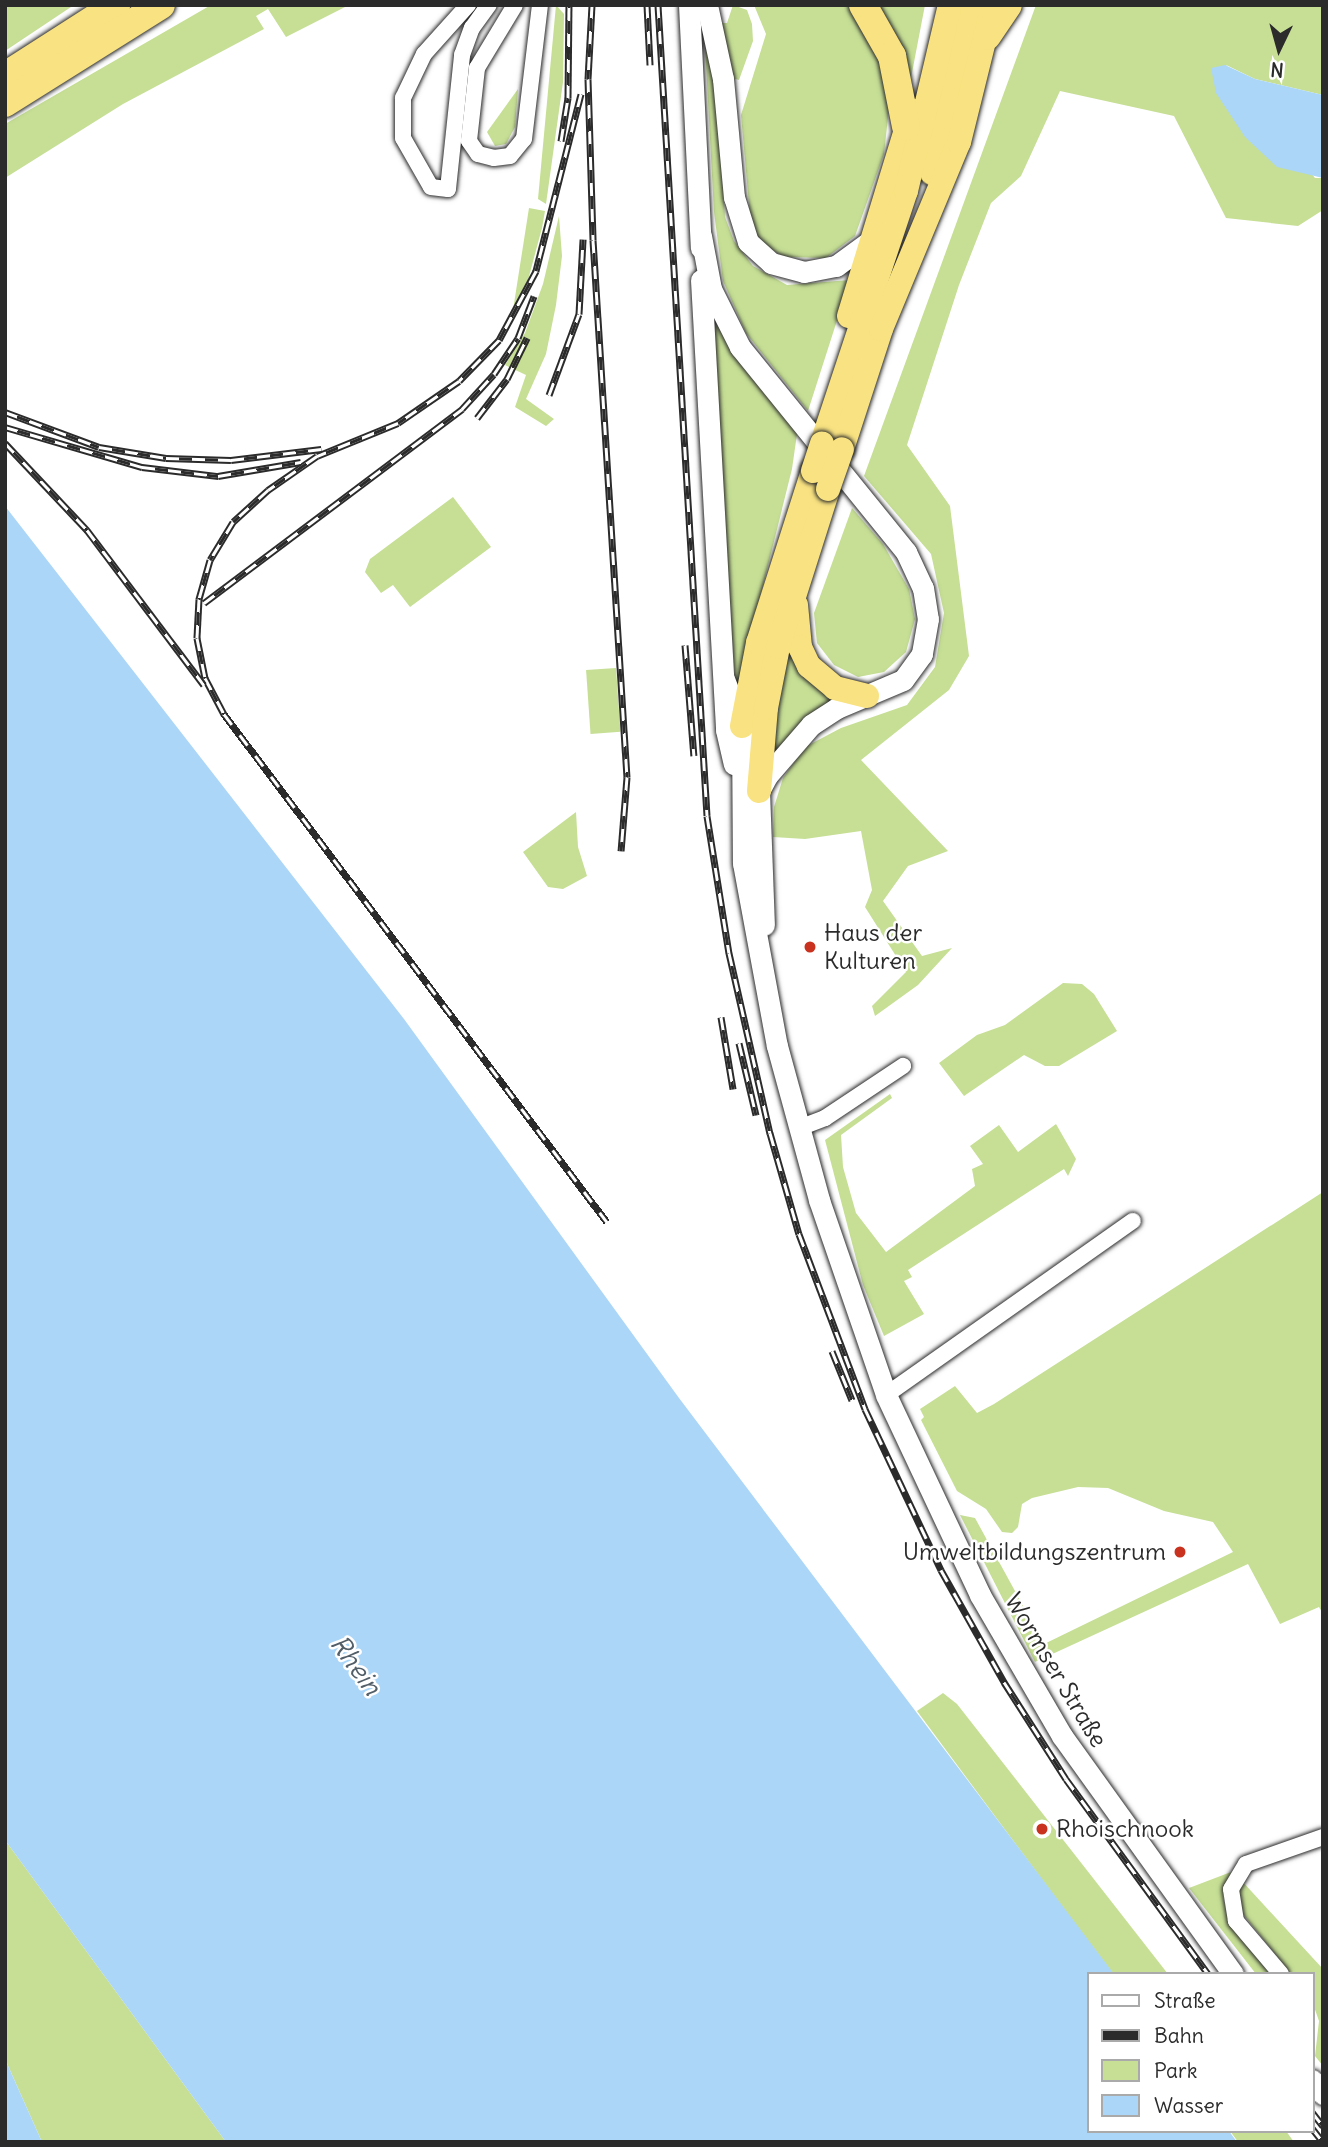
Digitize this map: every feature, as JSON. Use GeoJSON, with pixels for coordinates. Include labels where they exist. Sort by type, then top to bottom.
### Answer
{"type":"FeatureCollection","features":[{"type":"Feature","properties":{"kind":"highway"},"geometry":{"type":"LineString","coordinates":[[5,76],[116,5]]}},
{"type":"Feature","properties":{"kind":"highway"},"geometry":{"type":"LineString","coordinates":[[5,103],[161,5]]}},
{"type":"Feature","properties":{"kind":"highway"},"geometry":{"type":"LineString","coordinates":[[863,5],[892,56],[906,127]]}},
{"type":"Feature","properties":{"kind":"highway"},"geometry":{"type":"LineString","coordinates":[[749,785],[771,679],[820,480],[828,438],[834,368],[906,127],[935,5]]}},
{"type":"Feature","properties":{"kind":"highway"},"geometry":{"type":"LineString","coordinates":[[828,438],[906,191],[950,5]]}},
{"type":"Feature","properties":{"kind":"highway"},"geometry":{"type":"LineString","coordinates":[[891,307],[940,143],[972,5]]}},
{"type":"Feature","properties":{"kind":"highway"},"geometry":{"type":"LineString","coordinates":[[828,438],[891,307],[948,174],[987,36],[992,5]]}},
{"type":"Feature","properties":{"kind":"highway"},"geometry":{"type":"LineString","coordinates":[[987,36],[1008,5]]}},
{"type":"Feature","properties":{"kind":"highway"},"geometry":{"type":"LineString","coordinates":[[743,726],[758,643],[820,480]]}},
{"type":"Feature","properties":{"kind":"highway"},"geometry":{"type":"LineString","coordinates":[[795,587],[798,639],[809,666],[835,688],[867,696]]}},
{"type":"Feature","properties":{"kind":"main road"},"geometry":{"type":"LineString","coordinates":[[689,5],[728,743],[749,785]]}},
{"type":"Feature","properties":{"kind":"main road"},"geometry":{"type":"LineString","coordinates":[[708,5],[723,79],[734,197],[748,242],[771,263],[804,272],[836,265],[870,241]]}},
{"type":"Feature","properties":{"kind":"main road"},"geometry":{"type":"LineString","coordinates":[[701,236],[711,289],[740,347],[887,526],[923,588],[928,632],[917,664],[895,686],[837,708],[798,736],[749,785]]}},
{"type":"Feature","properties":{"kind":"main road"},"geometry":{"type":"LineString","coordinates":[[724,679],[743,726],[749,785]]}},
{"type":"Feature","properties":{"kind":"main road","name":"Wormser Straße"},"geometry":{"type":"LineString","coordinates":[[749,785],[766,990],[799,1128],[840,1267],[886,1395],[980,1595],[1062,1737],[1232,1972]]}},
{"type":"Feature","properties":{"kind":"street"},"geometry":{"type":"LineString","coordinates":[[468,5],[424,54],[403,98],[402,138],[431,187],[448,188],[462,55],[472,28],[489,5]]}},
{"type":"Feature","properties":{"kind":"street"},"geometry":{"type":"LineString","coordinates":[[515,5],[477,68],[469,141],[478,154],[494,158],[515,154],[524,139],[540,5]]}},
{"type":"Feature","properties":{"kind":"street"},"geometry":{"type":"LineString","coordinates":[[799,1128],[825,1118],[903,1066]]}},
{"type":"Feature","properties":{"kind":"street"},"geometry":{"type":"LineString","coordinates":[[886,1395],[1133,1221]]}},
{"type":"Feature","properties":{"kind":"street"},"geometry":{"type":"LineString","coordinates":[[1279,1972],[1236,1921],[1231,1889],[1246,1864],[1323,1838]]}},
{"type":"Feature","properties":{"kind":"green space"},"geometry":{"type":"Polygon","coordinates":[[[5,5],[74,5],[5,51],[5,5]]]}},
{"type":"Feature","properties":{"kind":"green space"},"geometry":{"type":"Polygon","coordinates":[[[211,5],[349,5],[286,37],[268,9],[256,16],[264,29],[123,104],[5,178],[5,124],[211,5]]]}},
{"type":"Feature","properties":{"kind":"green space"},"geometry":{"type":"Polygon","coordinates":[[[556,5],[564,14],[563,82],[546,204],[538,199],[556,5]]]}},
{"type":"Feature","properties":{"kind":"green space"},"geometry":{"type":"Polygon","coordinates":[[[733,5],[747,10],[752,24],[753,41],[739,80],[732,78],[721,23],[727,23],[733,5]]]}},
{"type":"Feature","properties":{"kind":"green space"},"geometry":{"type":"Polygon","coordinates":[[[754,5],[853,5],[871,33],[890,99],[884,154],[855,236],[826,258],[784,257],[763,244],[751,227],[741,115],[766,34],[754,5]]]}},
{"type":"Feature","properties":{"kind":"green space"},"geometry":{"type":"Polygon","coordinates":[[[878,5],[925,5],[911,78],[892,27],[878,5]]]}},
{"type":"Feature","properties":{"kind":"green space"},"geometry":{"type":"Polygon","coordinates":[[[1036,5],[1323,5],[1323,95],[1255,79],[1226,65],[1315,178],[1323,178],[1323,210],[1298,226],[1226,218],[1174,116],[1060,91],[1021,176],[991,203],[959,285],[907,445],[950,506],[969,656],[949,690],[861,760],[948,851],[908,866],[883,901],[922,956],[952,948],[918,985],[875,1016],[872,1006],[906,972],[865,907],[872,890],[861,831],[805,839],[773,837],[774,807],[783,778],[805,747],[841,728],[907,705],[935,667],[944,613],[931,554],[864,476],[1036,5]]]}},
{"type":"Feature","properties":{"kind":"green space"},"geometry":{"type":"Polygon","coordinates":[[[704,27],[716,80],[725,217],[734,241],[753,266],[787,285],[850,280],[808,411],[746,333],[723,281],[714,212],[704,27]]]}},
{"type":"Feature","properties":{"kind":"green space"},"geometry":{"type":"Polygon","coordinates":[[[518,89],[515,127],[506,144],[495,146],[487,132],[518,89]]]}},
{"type":"Feature","properties":{"kind":"green space"},"geometry":{"type":"Polygon","coordinates":[[[529,208],[545,211],[528,280],[513,310],[529,208]]]}},
{"type":"Feature","properties":{"kind":"green space"},"geometry":{"type":"Polygon","coordinates":[[[559,216],[562,256],[556,305],[546,354],[526,399],[554,419],[546,426],[515,407],[526,375],[505,365],[525,333],[543,284],[559,216]]]}},
{"type":"Feature","properties":{"kind":"green space"},"geometry":{"type":"Polygon","coordinates":[[[718,326],[797,434],[792,469],[736,694],[711,327],[718,326]]]}},
{"type":"Feature","properties":{"kind":"green space"},"geometry":{"type":"Polygon","coordinates":[[[453,497],[491,547],[410,607],[393,585],[381,593],[365,572],[370,559],[453,497]]]}},
{"type":"Feature","properties":{"kind":"green space"},"geometry":{"type":"Polygon","coordinates":[[[852,508],[883,544],[909,589],[915,619],[906,652],[884,672],[858,677],[834,665],[817,643],[814,613],[852,508]]]}},
{"type":"Feature","properties":{"kind":"green space"},"geometry":{"type":"Polygon","coordinates":[[[788,648],[839,700],[775,753],[773,725],[788,648]]]}},
{"type":"Feature","properties":{"kind":"green space"},"geometry":{"type":"Polygon","coordinates":[[[616,668],[620,732],[591,734],[586,670],[616,668]]]}},
{"type":"Feature","properties":{"kind":"green space"},"geometry":{"type":"Polygon","coordinates":[[[576,812],[578,847],[587,876],[563,889],[548,887],[523,852],[576,812]]]}},
{"type":"Feature","properties":{"kind":"green space"},"geometry":{"type":"Polygon","coordinates":[[[1063,983],[1082,984],[1094,994],[1117,1031],[1059,1066],[1045,1066],[1024,1055],[964,1096],[939,1063],[977,1035],[1005,1025],[1063,983]]]}},
{"type":"Feature","properties":{"kind":"green space"},"geometry":{"type":"Polygon","coordinates":[[[890,1094],[892,1098],[841,1135],[843,1167],[856,1213],[886,1252],[975,1186],[972,1169],[983,1164],[970,1146],[999,1125],[1018,1152],[1056,1124],[1076,1159],[1068,1176],[1064,1169],[908,1270],[912,1277],[904,1281],[924,1314],[884,1336],[863,1285],[825,1140],[890,1094]]]}},
{"type":"Feature","properties":{"kind":"green space"},"geometry":{"type":"Polygon","coordinates":[[[1323,1192],[1323,1614],[1319,1607],[1280,1624],[1248,1564],[1035,1662],[960,1515],[975,1518],[1033,1624],[1031,1636],[1042,1645],[1233,1552],[1213,1522],[1164,1511],[1108,1488],[1078,1487],[1032,1498],[1022,1504],[1018,1527],[1012,1533],[1002,1532],[986,1509],[957,1491],[921,1420],[924,1417],[920,1409],[955,1386],[977,1413],[994,1404],[1323,1192]]]}},
{"type":"Feature","properties":{"kind":"green space"},"geometry":{"type":"Polygon","coordinates":[[[943,1693],[957,1704],[1166,1972],[1111,1972],[917,1711],[943,1693]]]}},
{"type":"Feature","properties":{"kind":"green space"},"geometry":{"type":"Polygon","coordinates":[[[5,1840],[226,2142],[42,2142],[5,2059],[5,1840]]]}},
{"type":"Feature","properties":{"kind":"green space"},"geometry":{"type":"Polygon","coordinates":[[[1231,1872],[1223,1896],[1228,1920],[1268,1972],[1254,1972],[1189,1888],[1231,1872]]]}},
{"type":"Feature","properties":{"kind":"green space"},"geometry":{"type":"Polygon","coordinates":[[[1241,1880],[1323,1969],[1323,2066],[1315,2056],[1319,2021],[1314,2007],[1314,1972],[1289,1972],[1243,1914],[1236,1894],[1241,1880]]]}},
{"type":"Feature","properties":{"kind":"green space"},"geometry":{"type":"Polygon","coordinates":[[[1231,2133],[1287,2133],[1294,2142],[1238,2142],[1231,2133]]]}},
{"type":"Feature","properties":{"kind":"water"},"geometry":{"type":"Polygon","coordinates":[[[1225,65],[1255,79],[1323,95],[1323,178],[1277,167],[1245,137],[1216,93],[1211,68],[1225,65]]]}},
{"type":"Feature","properties":{"kind":"water","name":"Rhein"},"geometry":{"type":"Polygon","coordinates":[[[5,506],[404,1019],[679,1398],[1112,1972],[1086,1972],[1086,2133],[1230,2133],[1237,2142],[226,2142],[5,1840],[5,506]]]}},
{"type":"Feature","properties":{"kind":"water"},"geometry":{"type":"Polygon","coordinates":[[[5,2059],[42,2142],[5,2142],[5,2059]]]}},
{"type":"Feature","properties":{"kind":"railway"},"geometry":{"type":"LineString","coordinates":[[561,141],[568,98],[569,5]]}},
{"type":"Feature","properties":{"kind":"railway"},"geometry":{"type":"LineString","coordinates":[[592,5],[588,79],[593,240],[627,777],[621,851]]}},
{"type":"Feature","properties":{"kind":"railway"},"geometry":{"type":"LineString","coordinates":[[647,5],[650,65]]}},
{"type":"Feature","properties":{"kind":"railway"},"geometry":{"type":"LineString","coordinates":[[658,5],[707,816],[729,953],[770,1133],[799,1234],[865,1409],[941,1570],[1004,1682],[1066,1779],[1207,1972]]}},
{"type":"Feature","properties":{"kind":"railway"},"geometry":{"type":"LineString","coordinates":[[581,94],[536,271],[499,340],[459,381],[398,423],[317,456],[268,490],[233,522],[210,560],[199,599],[197,638],[205,678],[224,714],[607,1222]]}},
{"type":"Feature","properties":{"kind":"railway"},"geometry":{"type":"LineString","coordinates":[[549,395],[579,314],[583,239]]}},
{"type":"Feature","properties":{"kind":"railway"},"geometry":{"type":"LineString","coordinates":[[204,603],[462,409],[494,374],[518,338],[534,296]]}},
{"type":"Feature","properties":{"kind":"railway"},"geometry":{"type":"LineString","coordinates":[[477,418],[507,379],[527,338]]}},
{"type":"Feature","properties":{"kind":"railway"},"geometry":{"type":"LineString","coordinates":[[5,412],[99,447],[166,458],[231,460],[321,449]]}},
{"type":"Feature","properties":{"kind":"railway"},"geometry":{"type":"LineString","coordinates":[[5,427],[142,467],[218,476],[301,462]]}},
{"type":"Feature","properties":{"kind":"railway"},"geometry":{"type":"LineString","coordinates":[[5,443],[87,530],[204,685]]}},
{"type":"Feature","properties":{"kind":"railway"},"geometry":{"type":"LineString","coordinates":[[685,645],[694,756]]}},
{"type":"Feature","properties":{"kind":"railway"},"geometry":{"type":"LineString","coordinates":[[721,1017],[733,1089]]}},
{"type":"Feature","properties":{"kind":"railway"},"geometry":{"type":"LineString","coordinates":[[739,1043],[756,1115]]}},
{"type":"Feature","properties":{"kind":"railway"},"geometry":{"type":"LineString","coordinates":[[832,1351],[852,1400]]}},
{"type":"Feature","properties":{"kind":"railway"},"geometry":{"type":"LineString","coordinates":[[1314,2115],[1323,2126]]}},
{"type":"Feature","properties":{"kind":"railway"},"geometry":{"type":"LineString","coordinates":[[1314,2131],[1323,2142]]}},
{"type":"Feature","properties":{"kind":"place","name":"Haus der Kulturen"},"geometry":{"type":"Point","coordinates":[810,947]}},
{"type":"Feature","properties":{"kind":"place","name":"Umweltbildungszentrum"},"geometry":{"type":"Point","coordinates":[1180,1552]}},
{"type":"Feature","properties":{"kind":"place","name":"Rhoischnook"},"geometry":{"type":"Point","coordinates":[1042,1829]}}]}
